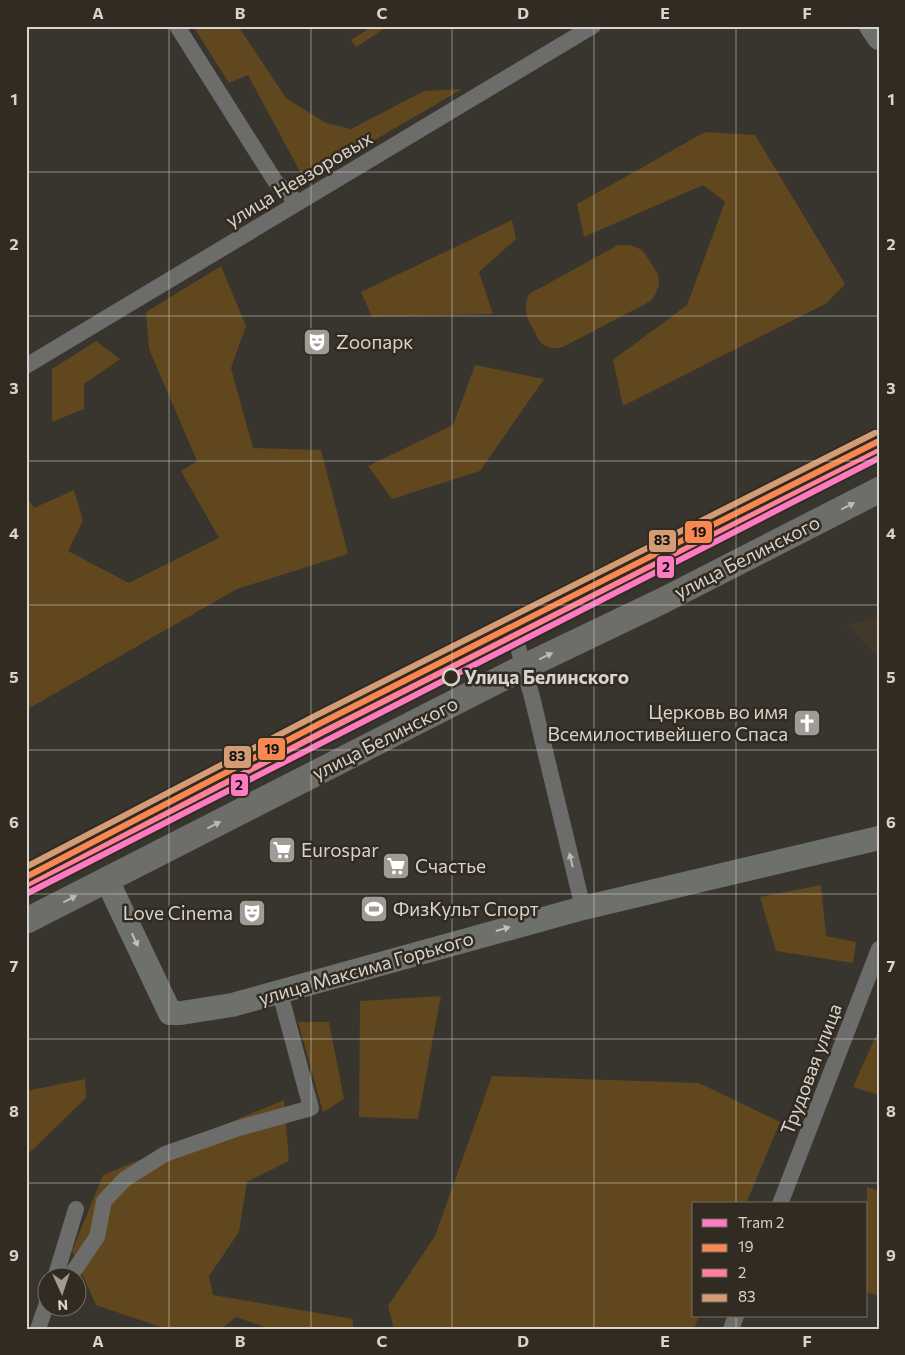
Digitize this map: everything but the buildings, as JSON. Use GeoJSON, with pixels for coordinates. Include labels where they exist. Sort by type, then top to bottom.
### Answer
{"type":"FeatureCollection","features":[{"type":"Feature","properties":{"kind":"main road"},"geometry":{"type":"LineString","coordinates":[[26,876],[319,724],[879,441]]}},
{"type":"Feature","properties":{"kind":"main road","name":"улица Белинского"},"geometry":{"type":"LineString","coordinates":[[26,921],[522,668],[664,600],[879,490]]}},
{"type":"Feature","properties":{"kind":"street"},"geometry":{"type":"LineString","coordinates":[[177,26],[275,181],[298,203]]}},
{"type":"Feature","properties":{"kind":"street","name":"улица Невзоровых"},"geometry":{"type":"LineString","coordinates":[[26,366],[593,26]]}},
{"type":"Feature","properties":{"kind":"street"},"geometry":{"type":"LineString","coordinates":[[871,26],[879,38]]}},
{"type":"Feature","properties":{"kind":"street"},"geometry":{"type":"LineString","coordinates":[[512,626],[522,668],[532,697],[583,908]]}},
{"type":"Feature","properties":{"kind":"street","name":"улица Максима Горького"},"geometry":{"type":"LineString","coordinates":[[107,880],[170,1013],[181,1013],[232,1005],[280,993],[583,908],[879,838]]}},
{"type":"Feature","properties":{"kind":"street","name":"Трудовая улица"},"geometry":{"type":"LineString","coordinates":[[781,1202],[879,949]]}},
{"type":"Feature","properties":{"kind":"street"},"geometry":{"type":"LineString","coordinates":[[77,1268],[97,1237],[104,1201],[125,1179],[165,1154],[239,1128],[311,1108],[280,993]]}},
{"type":"Feature","properties":{"kind":"street"},"geometry":{"type":"LineString","coordinates":[[58,1268],[76,1209]]}},
{"type":"Feature","properties":{"kind":"shaded area"},"geometry":{"type":"Polygon","coordinates":[[[193,26],[238,26],[286,98],[326,123],[351,129],[424,91],[462,89],[305,181],[248,75],[229,83],[193,26]]]}},
{"type":"Feature","properties":{"kind":"shaded area"},"geometry":{"type":"Polygon","coordinates":[[[373,26],[387,27],[356,47],[351,40],[373,26]]]}},
{"type":"Feature","properties":{"kind":"shaded area"},"geometry":{"type":"Polygon","coordinates":[[[705,132],[755,135],[845,284],[827,303],[623,406],[613,360],[687,305],[725,202],[703,185],[584,237],[577,204],[705,132]]]}},
{"type":"Feature","properties":{"kind":"shaded area"},"geometry":{"type":"Polygon","coordinates":[[[512,220],[516,239],[479,272],[493,314],[372,317],[361,292],[512,220]]]}},
{"type":"Feature","properties":{"kind":"shaded area"},"geometry":{"type":"Polygon","coordinates":[[[618,245],[630,245],[640,249],[658,274],[659,285],[651,301],[563,347],[551,348],[542,344],[526,314],[529,294],[618,245]]]}},
{"type":"Feature","properties":{"kind":"shaded area"},"geometry":{"type":"Polygon","coordinates":[[[221,266],[246,326],[231,368],[253,448],[321,450],[348,554],[237,589],[26,710],[26,496],[34,508],[74,490],[83,521],[68,551],[129,583],[219,538],[181,471],[197,461],[149,349],[146,312],[221,266]]]}},
{"type":"Feature","properties":{"kind":"shaded area"},"geometry":{"type":"Polygon","coordinates":[[[96,341],[120,359],[84,384],[84,409],[52,422],[52,369],[96,341]]]}},
{"type":"Feature","properties":{"kind":"shaded area"},"geometry":{"type":"Polygon","coordinates":[[[475,365],[544,379],[480,471],[392,499],[368,466],[453,425],[475,365]]]}},
{"type":"Feature","properties":{"kind":"shaded area"},"geometry":{"type":"Polygon","coordinates":[[[879,616],[879,659],[847,625],[879,616]]]}},
{"type":"Feature","properties":{"kind":"shaded area"},"geometry":{"type":"Polygon","coordinates":[[[821,885],[826,936],[856,942],[853,963],[776,951],[760,897],[821,885]]]}},
{"type":"Feature","properties":{"kind":"shaded area"},"geometry":{"type":"Polygon","coordinates":[[[441,996],[418,1119],[359,1117],[360,1001],[441,996]]]}},
{"type":"Feature","properties":{"kind":"shaded area"},"geometry":{"type":"Polygon","coordinates":[[[298,1022],[329,1022],[344,1099],[323,1112],[298,1022]]]}},
{"type":"Feature","properties":{"kind":"shaded area"},"geometry":{"type":"Polygon","coordinates":[[[879,1029],[879,1095],[853,1087],[879,1029]]]}},
{"type":"Feature","properties":{"kind":"shaded area"},"geometry":{"type":"Polygon","coordinates":[[[492,1076],[699,1083],[780,1122],[747,1202],[692,1202],[692,1318],[698,1318],[694,1329],[394,1329],[388,1306],[435,1236],[492,1076]]]}},
{"type":"Feature","properties":{"kind":"shaded area"},"geometry":{"type":"Polygon","coordinates":[[[85,1079],[86,1098],[26,1156],[26,1091],[85,1079]]]}},
{"type":"Feature","properties":{"kind":"shaded area"},"geometry":{"type":"Polygon","coordinates":[[[284,1100],[289,1161],[247,1182],[239,1232],[209,1276],[213,1295],[353,1319],[353,1329],[270,1329],[236,1317],[221,1329],[166,1329],[96,1305],[88,1287],[88,1268],[80,1268],[72,1251],[103,1175],[284,1100]]]}},
{"type":"Feature","properties":{"kind":"shaded area"},"geometry":{"type":"Polygon","coordinates":[[[867,1187],[879,1191],[879,1296],[868,1293],[867,1187]]]}},
{"type":"Feature","properties":{"kind":"tram line","name":"2"},"geometry":{"type":"LineString","coordinates":[[26,894],[879,458]]}},
{"type":"Feature","properties":{"kind":"transit line","name":"83"},"geometry":{"type":"LineString","coordinates":[[26,867],[315,716],[875,433]]}},
{"type":"Feature","properties":{"kind":"transit line","name":"19"},"geometry":{"type":"LineString","coordinates":[[26,877],[319,724],[879,441]]}},
{"type":"Feature","properties":{"kind":"transit line","name":"2"},"geometry":{"type":"LineString","coordinates":[[30,885],[323,732],[879,451]]}},
{"type":"Feature","properties":{"kind":"place","name":"Zooпарк"},"geometry":{"type":"Point","coordinates":[317,342]}},
{"type":"Feature","properties":{"kind":"place","name":"Улица Белинского"},"geometry":{"type":"Point","coordinates":[451,677]}},
{"type":"Feature","properties":{"kind":"place","name":"Церковь во имя Всемилостивейшего Спаса"},"geometry":{"type":"Point","coordinates":[807,723]}},
{"type":"Feature","properties":{"kind":"place","name":"Eurospar"},"geometry":{"type":"Point","coordinates":[282,850]}},
{"type":"Feature","properties":{"kind":"place","name":"Счастье"},"geometry":{"type":"Point","coordinates":[396,866]}},
{"type":"Feature","properties":{"kind":"place","name":"ФизКульт Спорт"},"geometry":{"type":"Point","coordinates":[374,909]}},
{"type":"Feature","properties":{"kind":"place","name":"Love Cinema"},"geometry":{"type":"Point","coordinates":[252,913]}}]}
